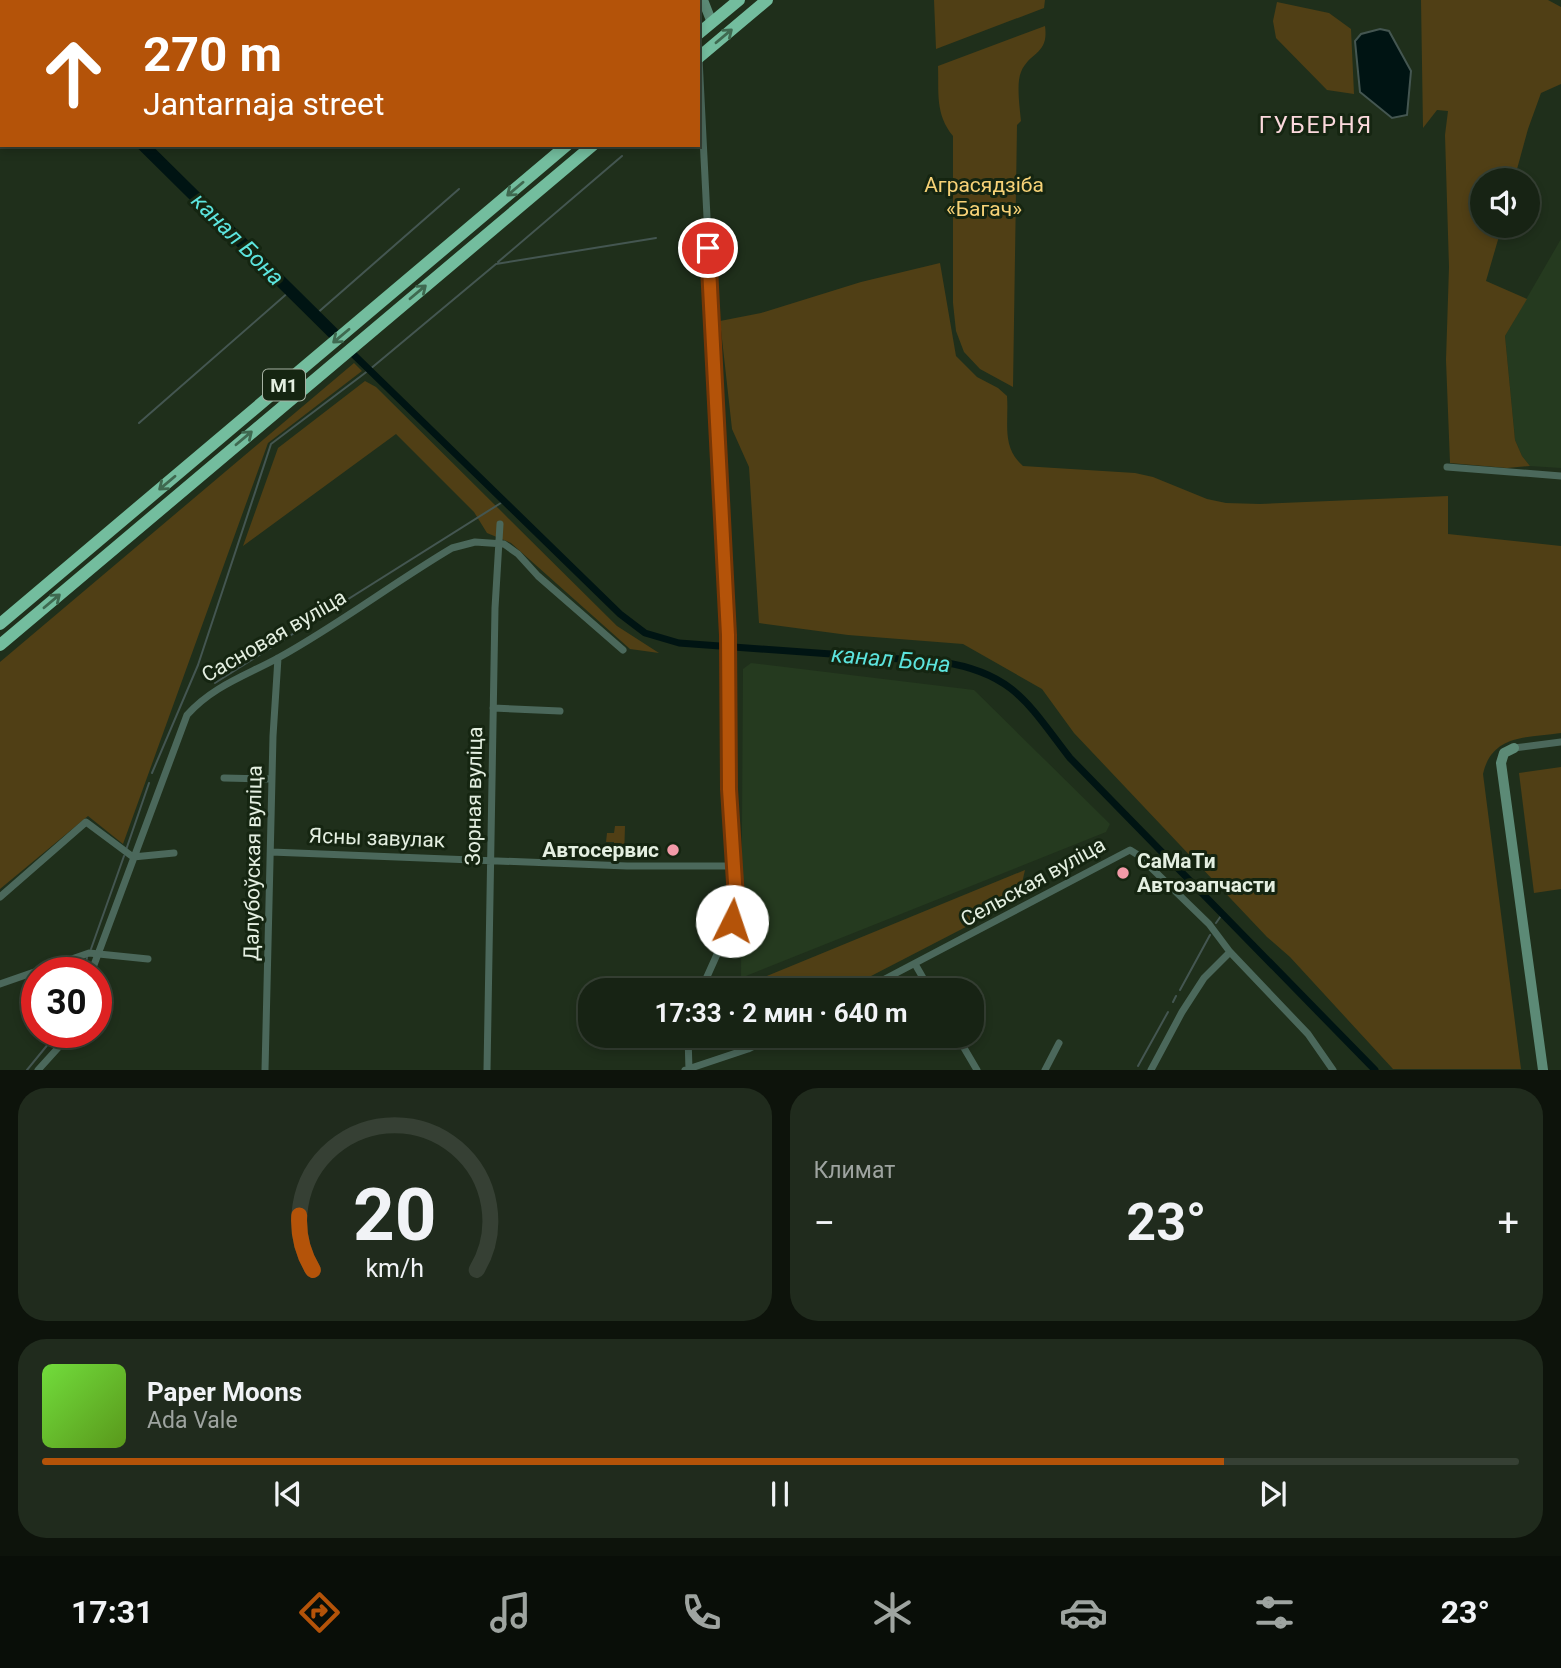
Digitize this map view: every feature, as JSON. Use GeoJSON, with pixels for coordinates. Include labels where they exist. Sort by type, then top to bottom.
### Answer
{"type":"FeatureCollection","features":[{"type":"Feature","properties":{"kind":"highway"},"geometry":{"type":"LineString","coordinates":[[700,32],[739,0]]}},
{"type":"Feature","properties":{"kind":"highway"},"geometry":{"type":"LineString","coordinates":[[700,57],[767,0]]}},
{"type":"Feature","properties":{"kind":"highway","name":"М1"},"geometry":{"type":"LineString","coordinates":[[0,624],[565,147]]}},
{"type":"Feature","properties":{"kind":"highway","name":"М1"},"geometry":{"type":"LineString","coordinates":[[0,645],[591,147]]}},
{"type":"Feature","properties":{"kind":"street"},"geometry":{"type":"LineString","coordinates":[[703,0],[712,23]]}},
{"type":"Feature","properties":{"kind":"street"},"geometry":{"type":"LineString","coordinates":[[700,78],[728,635],[729,789],[736,909],[706,978]]}},
{"type":"Feature","properties":{"kind":"street"},"geometry":{"type":"LineString","coordinates":[[1447,467],[1561,475]]}},
{"type":"Feature","properties":{"kind":"street","name":"Зорная вуліца"},"geometry":{"type":"LineString","coordinates":[[487,1069],[495,608],[500,524]]}},
{"type":"Feature","properties":{"kind":"street","name":"Сасновая вуліца"},"geometry":{"type":"LineString","coordinates":[[97,957],[187,715],[200,700],[220,686],[278,658],[452,548],[475,542],[499,542]]}},
{"type":"Feature","properties":{"kind":"street"},"geometry":{"type":"LineString","coordinates":[[499,542],[518,554],[538,576],[623,650]]}},
{"type":"Feature","properties":{"kind":"street","name":"Далубоўская вуліца"},"geometry":{"type":"LineString","coordinates":[[265,1069],[272,779],[278,658]]}},
{"type":"Feature","properties":{"kind":"street"},"geometry":{"type":"LineString","coordinates":[[493,708],[560,711]]}},
{"type":"Feature","properties":{"kind":"street"},"geometry":{"type":"LineString","coordinates":[[1543,1069],[1501,763],[1504,752],[1514,748],[1561,742]]}},
{"type":"Feature","properties":{"kind":"street"},"geometry":{"type":"LineString","coordinates":[[224,778],[272,779]]}},
{"type":"Feature","properties":{"kind":"street"},"geometry":{"type":"LineString","coordinates":[[0,897],[86,822],[133,857],[174,853]]}},
{"type":"Feature","properties":{"kind":"street","name":"Сельская вуліца"},"geometry":{"type":"LineString","coordinates":[[888,978],[1130,850],[1145,861],[1209,924],[1230,952]]}},
{"type":"Feature","properties":{"kind":"street","name":"Ясны завулак"},"geometry":{"type":"LineString","coordinates":[[271,852],[626,866],[734,866]]}},
{"type":"Feature","properties":{"kind":"street"},"geometry":{"type":"LineString","coordinates":[[1152,1069],[1204,978],[1230,952],[1308,1034],[1333,1069]]}},
{"type":"Feature","properties":{"kind":"street"},"geometry":{"type":"LineString","coordinates":[[0,984],[89,953],[148,959]]}},
{"type":"Feature","properties":{"kind":"street"},"geometry":{"type":"LineString","coordinates":[[915,964],[923,978]]}},
{"type":"Feature","properties":{"kind":"street"},"geometry":{"type":"LineString","coordinates":[[1045,1069],[1059,1044]]}},
{"type":"Feature","properties":{"kind":"street"},"geometry":{"type":"LineString","coordinates":[[38,1069],[58,1048]]}},
{"type":"Feature","properties":{"kind":"street"},"geometry":{"type":"LineString","coordinates":[[688,1048],[687,1069],[750,1048]]}},
{"type":"Feature","properties":{"kind":"street"},"geometry":{"type":"LineString","coordinates":[[964,1048],[977,1069]]}},
{"type":"Feature","properties":{"kind":"shaded area"},"geometry":{"type":"Polygon","coordinates":[[[1380,29],[1389,31],[1411,71],[1407,115],[1392,118],[1360,92],[1355,41],[1361,34],[1380,29]]]}},
{"type":"Feature","properties":{"kind":"shaded area"},"geometry":{"type":"Polygon","coordinates":[[[1561,239],[1561,468],[1530,466],[1515,440],[1505,336],[1561,239]]]}},
{"type":"Feature","properties":{"kind":"shaded area"},"geometry":{"type":"Polygon","coordinates":[[[751,663],[974,690],[1110,824],[1106,832],[741,978],[743,669],[751,663]]]}},
{"type":"Feature","properties":{"kind":"green space"},"geometry":{"type":"Polygon","coordinates":[[[934,0],[1045,0],[1044,8],[936,49],[934,0]]]}},
{"type":"Feature","properties":{"kind":"green space"},"geometry":{"type":"Polygon","coordinates":[[[1421,0],[1548,0],[1561,7],[1561,84],[1541,93],[1517,168],[1470,168],[1470,238],[1499,238],[1486,281],[1527,299],[1505,336],[1515,440],[1530,466],[1507,468],[1450,463],[1446,360],[1449,267],[1445,135],[1448,111],[1437,110],[1423,128],[1421,0]]]}},
{"type":"Feature","properties":{"kind":"green space"},"geometry":{"type":"Polygon","coordinates":[[[1277,2],[1329,13],[1351,29],[1354,94],[1327,90],[1276,38],[1273,21],[1277,2]]]}},
{"type":"Feature","properties":{"kind":"green space","name":"Аграсядзіба «Багач»"},"geometry":{"type":"Polygon","coordinates":[[[1045,26],[1042,48],[1025,65],[1019,83],[1021,121],[1017,125],[1013,387],[980,369],[964,352],[956,331],[953,303],[953,136],[941,111],[938,66],[1045,26]]]}},
{"type":"Feature","properties":{"kind":"green space"},"geometry":{"type":"Polygon","coordinates":[[[940,263],[956,356],[977,377],[1007,396],[1009,443],[1016,459],[1023,466],[1135,473],[1153,477],[1207,499],[1226,503],[1448,496],[1448,534],[1561,546],[1561,733],[1512,740],[1502,745],[1494,751],[1483,774],[1521,1069],[1393,1069],[1290,957],[1267,937],[1074,733],[1042,689],[963,644],[848,635],[759,623],[749,467],[732,429],[720,321],[761,313],[861,282],[940,263]]]}},
{"type":"Feature","properties":{"kind":"green space"},"geometry":{"type":"Polygon","coordinates":[[[354,363],[362,371],[268,443],[123,844],[88,816],[0,889],[0,662],[354,363]]]}},
{"type":"Feature","properties":{"kind":"green space"},"geometry":{"type":"Polygon","coordinates":[[[365,381],[376,387],[617,626],[659,653],[630,649],[511,543],[487,533],[474,512],[396,434],[243,546],[278,448],[365,381]]]}},
{"type":"Feature","properties":{"kind":"green space"},"geometry":{"type":"Polygon","coordinates":[[[1561,767],[1561,889],[1534,893],[1519,773],[1561,767]]]}},
{"type":"Feature","properties":{"kind":"green space"},"geometry":{"type":"Polygon","coordinates":[[[615,826],[625,826],[624,858],[614,858],[614,842],[606,842],[607,833],[614,833],[615,826]]]}},
{"type":"Feature","properties":{"kind":"green space"},"geometry":{"type":"Polygon","coordinates":[[[1025,870],[1018,900],[867,978],[762,978],[1025,870]]]}},
{"type":"Feature","properties":{"kind":"waterway","name":"канал Бона"},"geometry":{"type":"LineString","coordinates":[[145,147],[333,333]]}},
{"type":"Feature","properties":{"kind":"waterway"},"geometry":{"type":"LineString","coordinates":[[498,262],[622,156]]}},
{"type":"Feature","properties":{"kind":"waterway"},"geometry":{"type":"LineString","coordinates":[[315,315],[459,189]]}},
{"type":"Feature","properties":{"kind":"waterway"},"geometry":{"type":"LineString","coordinates":[[152,773],[198,665],[271,444],[369,370],[496,264],[656,238]]}},
{"type":"Feature","properties":{"kind":"waterway"},"geometry":{"type":"LineString","coordinates":[[139,423],[290,291]]}},
{"type":"Feature","properties":{"kind":"waterway","name":"канал Бона"},"geometry":{"type":"LineString","coordinates":[[352,353],[620,614],[645,633],[679,643],[942,662],[987,674],[1003,683],[1030,707],[1070,758],[1375,1070]]}},
{"type":"Feature","properties":{"kind":"waterway"},"geometry":{"type":"LineString","coordinates":[[215,683],[504,501]]}},
{"type":"Feature","properties":{"kind":"waterway"},"geometry":{"type":"LineString","coordinates":[[126,850],[149,783]]}},
{"type":"Feature","properties":{"kind":"waterway"},"geometry":{"type":"LineString","coordinates":[[91,949],[124,856]]}},
{"type":"Feature","properties":{"kind":"waterway"},"geometry":{"type":"LineString","coordinates":[[1216,923],[1223,913]]}},
{"type":"Feature","properties":{"kind":"waterway"},"geometry":{"type":"LineString","coordinates":[[1180,990],[1210,935]]}},
{"type":"Feature","properties":{"kind":"waterway"},"geometry":{"type":"LineString","coordinates":[[1173,1002],[1176,996]]}},
{"type":"Feature","properties":{"kind":"waterway"},"geometry":{"type":"LineString","coordinates":[[1138,1066],[1168,1012]]}},
{"type":"Feature","properties":{"kind":"waterway"},"geometry":{"type":"LineString","coordinates":[[27,1070],[45,1048]]}},
{"type":"Feature","properties":{"kind":"place","name":"Автосервис"},"geometry":{"type":"Point","coordinates":[673,850]}},
{"type":"Feature","properties":{"kind":"place","name":"СаМаТи Автоэапчасти"},"geometry":{"type":"Point","coordinates":[1123,873]}},
{"type":"Feature","properties":{"kind":"district","name":"ГУБЕРНЯ"},"geometry":{"type":"Point","coordinates":[1316,125]}},
{"type":"Feature","properties":{"kind":"route"},"geometry":{"type":"LineString","coordinates":[[708,248],[728,635],[729,789],[736,898],[732,921]]}}]}
